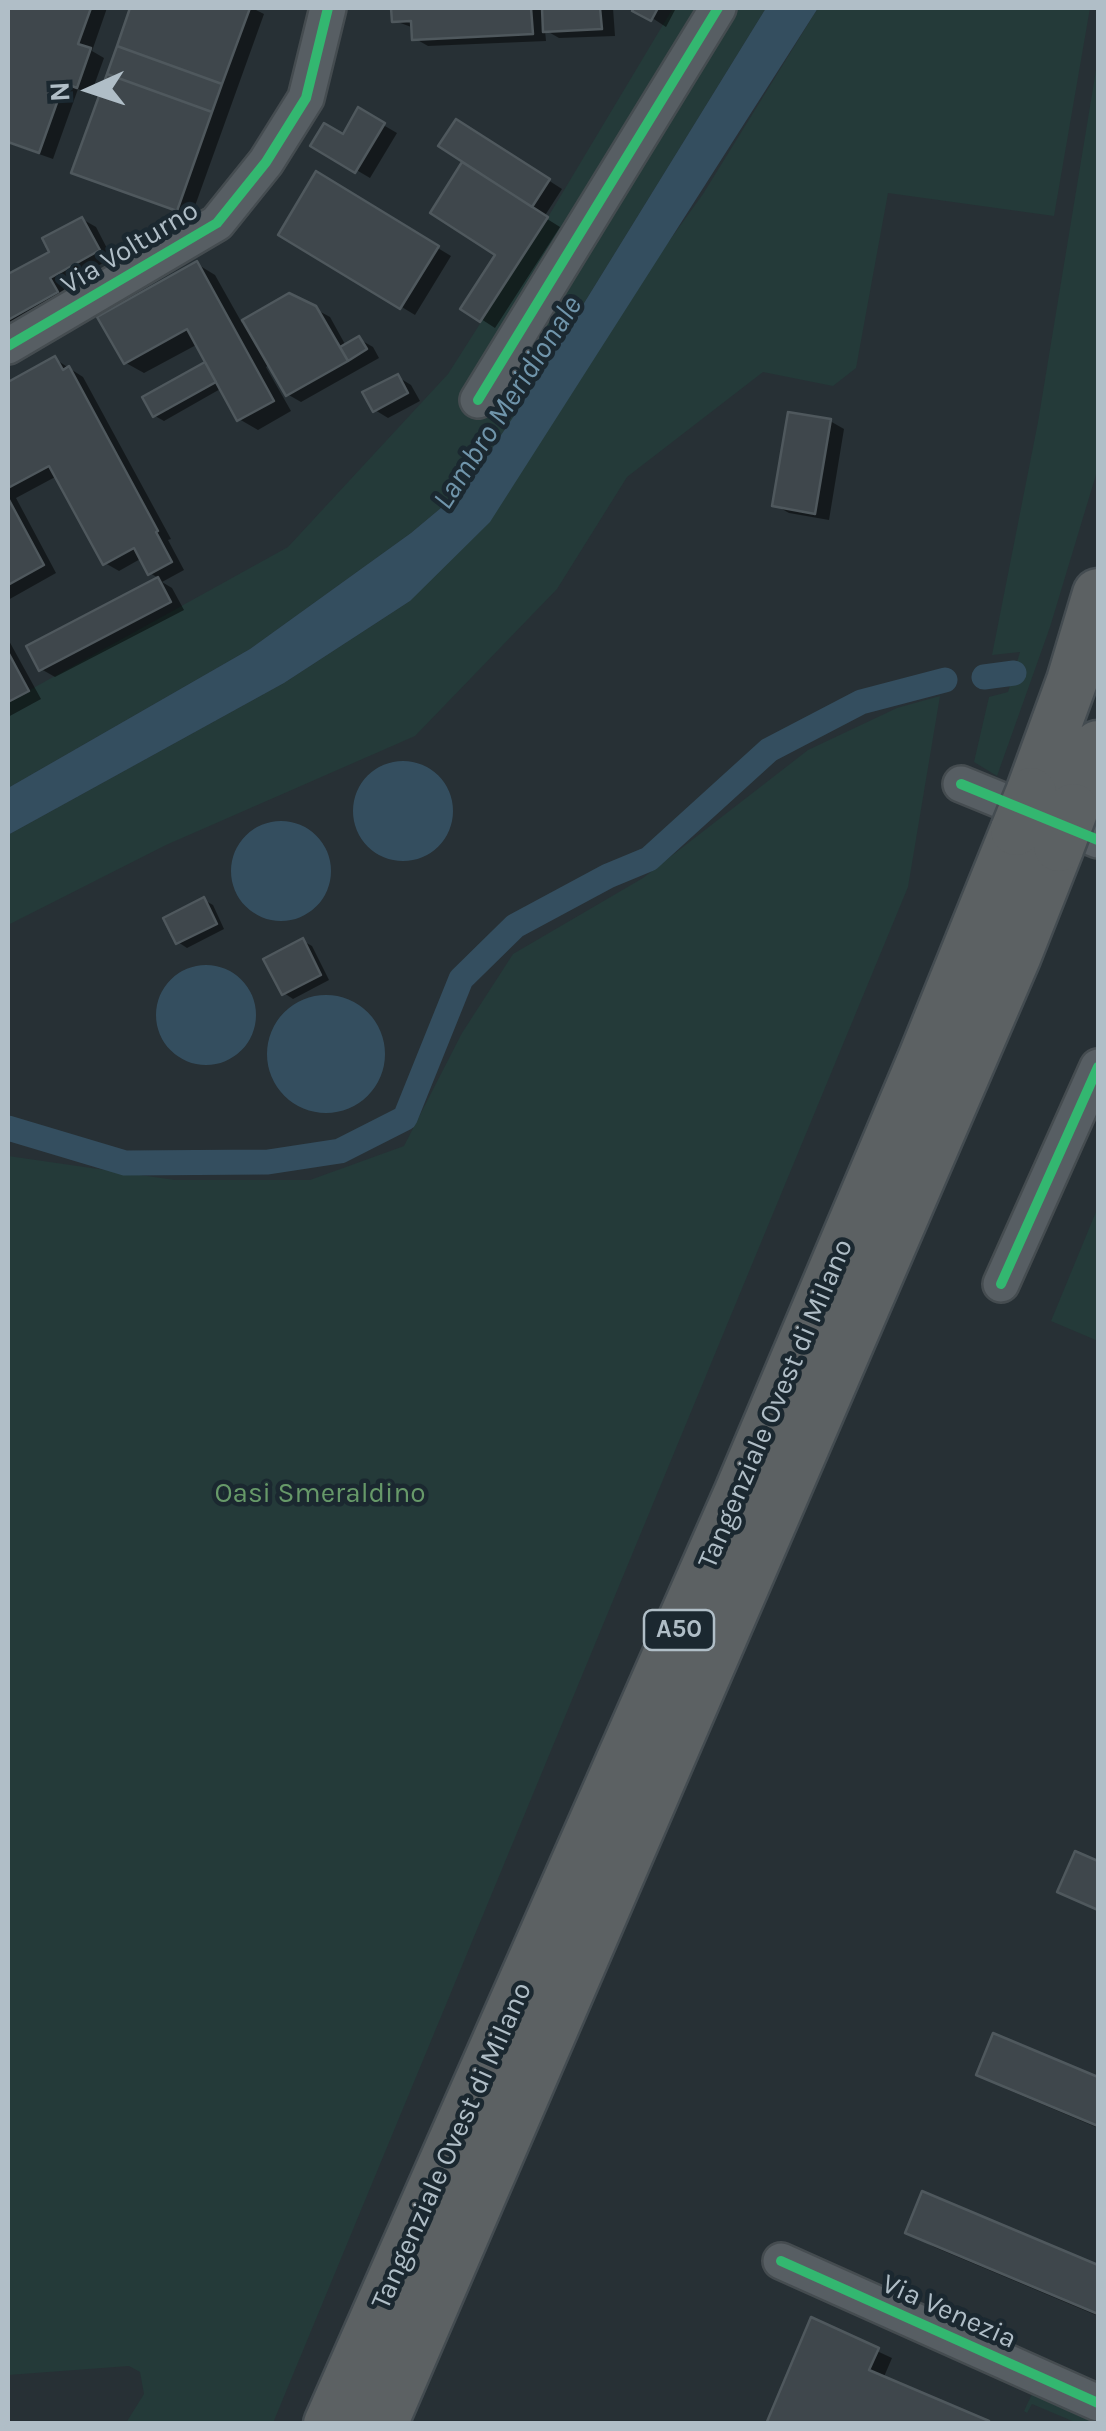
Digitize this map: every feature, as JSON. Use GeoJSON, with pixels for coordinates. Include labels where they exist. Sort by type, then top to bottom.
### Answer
{"type":"FeatureCollection","features":[{"type":"Feature","properties":{"kind":"highway","name":"Tangenziale Ovest di Milano"},"geometry":{"type":"LineString","coordinates":[[382,2424],[1016,956],[1056,824],[1072,681],[1098,594]]}},
{"type":"Feature","properties":{"kind":"highway","name":"Tangenziale Ovest di Milano"},"geometry":{"type":"LineString","coordinates":[[329,2424],[739,1494],[916,1076],[1098,746]]}},
{"type":"Feature","properties":{"kind":"street","name":"Via Volturno"},"geometry":{"type":"LineString","coordinates":[[8,346],[218,223],[266,162],[306,98],[328,8]]}},
{"type":"Feature","properties":{"kind":"street"},"geometry":{"type":"LineString","coordinates":[[478,400],[718,8]]}},
{"type":"Feature","properties":{"kind":"street"},"geometry":{"type":"LineString","coordinates":[[961,784],[1056,824]]}},
{"type":"Feature","properties":{"kind":"street"},"geometry":{"type":"LineString","coordinates":[[1001,1284],[1098,1067]]}},
{"type":"Feature","properties":{"kind":"street","name":"Via Venezia"},"geometry":{"type":"LineString","coordinates":[[781,2261],[1098,2403]]}},
{"type":"Feature","properties":{"kind":"green space"},"geometry":{"type":"Polygon","coordinates":[[[673,8],[766,8],[520,407],[466,487],[411,533],[250,649],[8,788],[8,702],[288,547],[448,374],[673,8]]]}},
{"type":"Feature","properties":{"kind":"green space"},"geometry":{"type":"Polygon","coordinates":[[[818,8],[1090,8],[1054,216],[888,193],[856,368],[833,386],[763,372],[627,477],[557,589],[415,736],[166,845],[8,925],[8,835],[284,683],[410,601],[703,194],[818,8]]]}},
{"type":"Feature","properties":{"kind":"green space"},"geometry":{"type":"Polygon","coordinates":[[[1098,58],[1098,468],[1050,627],[997,776],[974,762],[989,697],[1008,692],[1020,652],[992,655],[1038,422],[1098,58]]]}},
{"type":"Feature","properties":{"kind":"green space","name":"Oasi Smeraldino"},"geometry":{"type":"Polygon","coordinates":[[[940,696],[908,887],[273,2423],[126,2423],[144,2394],[140,2372],[129,2366],[8,2375],[8,1156],[175,1180],[310,1180],[404,1146],[462,1033],[513,954],[643,878],[808,750],[897,708],[940,696]]]}},
{"type":"Feature","properties":{"kind":"green space"},"geometry":{"type":"Polygon","coordinates":[[[1098,1207],[1098,1341],[1051,1321],[1098,1207]]]}},
{"type":"Feature","properties":{"kind":"green space"},"geometry":{"type":"Polygon","coordinates":[[[1033,2392],[1098,2423],[1077,2423],[1032,2404],[1027,2413],[1024,2411],[1033,2392]]]}},
{"type":"Feature","properties":{"kind":"water"},"geometry":{"type":"Polygon","coordinates":[[[766,8],[818,8],[490,522],[410,601],[284,683],[8,835],[8,788],[250,649],[411,533],[466,487],[520,407],[766,8]]]}},
{"type":"Feature","properties":{"kind":"water"},"geometry":{"type":"Polygon","coordinates":[[[403,761],[431,769],[445,783],[453,811],[445,839],[431,853],[403,861],[375,853],[361,839],[353,811],[361,783],[375,769],[403,761]]]}},
{"type":"Feature","properties":{"kind":"water"},"geometry":{"type":"Polygon","coordinates":[[[281,821],[309,829],[323,843],[331,871],[323,899],[309,913],[281,921],[253,913],[239,899],[231,871],[239,843],[253,829],[281,821]]]}},
{"type":"Feature","properties":{"kind":"water"},"geometry":{"type":"Polygon","coordinates":[[[206,965],[234,973],[248,987],[256,1015],[248,1043],[234,1057],[206,1065],[178,1057],[164,1043],[156,1015],[164,987],[178,973],[206,965]]]}},
{"type":"Feature","properties":{"kind":"water"},"geometry":{"type":"Polygon","coordinates":[[[326,995],[349,1000],[368,1012],[380,1031],[385,1054],[380,1077],[368,1096],[349,1108],[326,1113],[303,1108],[284,1096],[272,1077],[267,1054],[272,1031],[284,1012],[303,1000],[326,995]]]}},
{"type":"Feature","properties":{"kind":"building"},"geometry":{"type":"Polygon","coordinates":[[[8,8],[91,8],[78,44],[91,48],[77,88],[64,83],[39,153],[8,142],[8,8]]]}},
{"type":"Feature","properties":{"kind":"building"},"geometry":{"type":"Polygon","coordinates":[[[130,8],[250,8],[222,84],[117,46],[130,8]]]}},
{"type":"Feature","properties":{"kind":"building"},"geometry":{"type":"Polygon","coordinates":[[[391,8],[531,8],[533,34],[412,40],[411,21],[392,22],[391,8]]]}},
{"type":"Feature","properties":{"kind":"building"},"geometry":{"type":"Polygon","coordinates":[[[542,8],[600,8],[602,29],[543,32],[542,8]]]}},
{"type":"Feature","properties":{"kind":"building"},"geometry":{"type":"Polygon","coordinates":[[[658,8],[651,21],[632,11],[658,8]]]}},
{"type":"Feature","properties":{"kind":"building"},"geometry":{"type":"Polygon","coordinates":[[[117,46],[222,84],[212,112],[107,74],[117,46]]]}},
{"type":"Feature","properties":{"kind":"building"},"geometry":{"type":"Polygon","coordinates":[[[107,74],[212,112],[177,211],[71,173],[107,74]]]}},
{"type":"Feature","properties":{"kind":"building"},"geometry":{"type":"Polygon","coordinates":[[[358,107],[385,123],[355,173],[310,146],[324,123],[343,134],[358,107]]]}},
{"type":"Feature","properties":{"kind":"building"},"geometry":{"type":"Polygon","coordinates":[[[456,119],[550,179],[532,207],[438,146],[456,119]]]}},
{"type":"Feature","properties":{"kind":"building"},"geometry":{"type":"Polygon","coordinates":[[[462,162],[548,217],[480,322],[460,309],[495,255],[430,213],[462,162]]]}},
{"type":"Feature","properties":{"kind":"building"},"geometry":{"type":"Polygon","coordinates":[[[316,171],[439,246],[400,309],[278,235],[316,171]]]}},
{"type":"Feature","properties":{"kind":"building"},"geometry":{"type":"Polygon","coordinates":[[[82,217],[100,250],[50,278],[58,292],[8,320],[8,274],[49,252],[42,238],[82,217]]]}},
{"type":"Feature","properties":{"kind":"building"},"geometry":{"type":"Polygon","coordinates":[[[197,261],[274,401],[237,421],[187,329],[124,364],[97,317],[197,261]]]}},
{"type":"Feature","properties":{"kind":"building"},"geometry":{"type":"Polygon","coordinates":[[[289,293],[316,306],[348,361],[286,396],[242,320],[289,293]]]}},
{"type":"Feature","properties":{"kind":"building"},"geometry":{"type":"Polygon","coordinates":[[[359,336],[367,349],[348,361],[340,347],[359,336]]]}},
{"type":"Feature","properties":{"kind":"building"},"geometry":{"type":"Polygon","coordinates":[[[55,356],[63,370],[69,366],[172,562],[148,575],[134,548],[103,565],[49,466],[8,488],[8,382],[55,356]]]}},
{"type":"Feature","properties":{"kind":"building"},"geometry":{"type":"Polygon","coordinates":[[[205,362],[216,382],[153,417],[142,397],[205,362]]]}},
{"type":"Feature","properties":{"kind":"building"},"geometry":{"type":"Polygon","coordinates":[[[398,374],[408,393],[373,412],[362,392],[398,374]]]}},
{"type":"Feature","properties":{"kind":"building"},"geometry":{"type":"Polygon","coordinates":[[[788,412],[831,419],[815,514],[772,506],[788,412]]]}},
{"type":"Feature","properties":{"kind":"building"},"geometry":{"type":"Polygon","coordinates":[[[8,498],[44,565],[8,585],[8,498]]]}},
{"type":"Feature","properties":{"kind":"building"},"geometry":{"type":"Polygon","coordinates":[[[158,577],[171,602],[39,671],[26,646],[158,577]]]}},
{"type":"Feature","properties":{"kind":"building"},"geometry":{"type":"Polygon","coordinates":[[[8,652],[29,691],[8,702],[8,652]]]}},
{"type":"Feature","properties":{"kind":"building"},"geometry":{"type":"Polygon","coordinates":[[[204,897],[217,924],[176,944],[163,918],[204,897]]]}},
{"type":"Feature","properties":{"kind":"building"},"geometry":{"type":"Polygon","coordinates":[[[303,938],[321,975],[282,995],[263,959],[303,938]]]}},
{"type":"Feature","properties":{"kind":"building"},"geometry":{"type":"Polygon","coordinates":[[[1075,1851],[1098,1861],[1098,1910],[1057,1892],[1075,1851]]]}},
{"type":"Feature","properties":{"kind":"building"},"geometry":{"type":"Polygon","coordinates":[[[993,2033],[1098,2077],[1098,2126],[976,2075],[993,2033]]]}},
{"type":"Feature","properties":{"kind":"building"},"geometry":{"type":"Polygon","coordinates":[[[922,2191],[1098,2265],[1098,2314],[905,2233],[922,2191]]]}},
{"type":"Feature","properties":{"kind":"building"},"geometry":{"type":"Polygon","coordinates":[[[811,2317],[879,2348],[869,2370],[989,2421],[988,2424],[766,2424],[811,2317]]]}},
{"type":"Feature","properties":{"kind":"waterway"},"geometry":{"type":"LineString","coordinates":[[984,677],[1014,673]]}},
{"type":"Feature","properties":{"kind":"waterway"},"geometry":{"type":"LineString","coordinates":[[8,1128],[125,1163],[268,1162],[340,1151],[405,1118],[461,979],[515,926],[608,876],[649,859],[769,750],[861,702],[945,680]]}},
{"type":"Feature","properties":{"kind":"cycle path"},"geometry":{"type":"LineString","coordinates":[[8,346],[217,223],[266,162],[306,98],[328,8]]}},
{"type":"Feature","properties":{"kind":"cycle path"},"geometry":{"type":"LineString","coordinates":[[478,400],[718,8]]}},
{"type":"Feature","properties":{"kind":"cycle path"},"geometry":{"type":"LineString","coordinates":[[961,784],[1098,840]]}},
{"type":"Feature","properties":{"kind":"cycle path"},"geometry":{"type":"LineString","coordinates":[[1001,1284],[1098,1067]]}},
{"type":"Feature","properties":{"kind":"cycle path"},"geometry":{"type":"LineString","coordinates":[[781,2261],[1098,2403]]}},
{"type":"Feature","properties":{"kind":"water label","name":"Lambro Meridionale"},"geometry":{"type":"Point","coordinates":[508,403]}}]}
